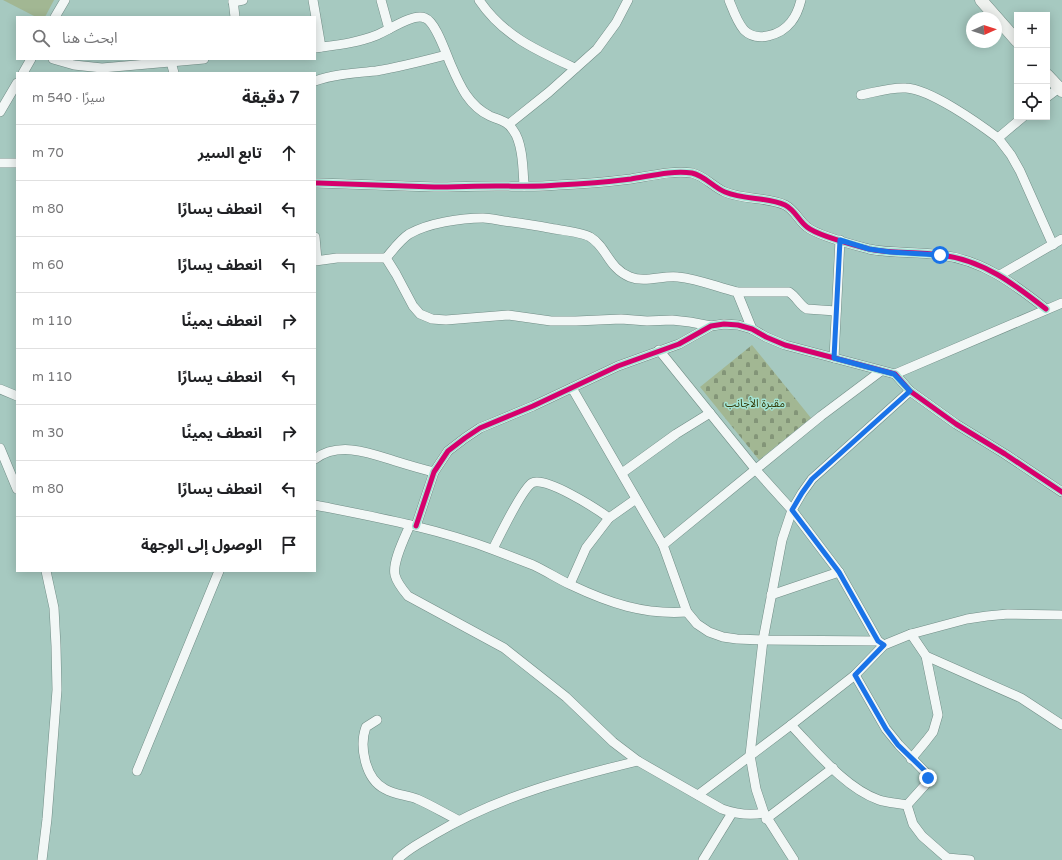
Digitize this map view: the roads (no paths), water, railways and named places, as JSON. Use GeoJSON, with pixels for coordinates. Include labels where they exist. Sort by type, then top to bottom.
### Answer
{"type":"FeatureCollection","features":[{"type":"Feature","properties":{"kind":"street"},"geometry":{"type":"LineString","coordinates":[[56,16],[65,0]]}},
{"type":"Feature","properties":{"kind":"street"},"geometry":{"type":"LineString","coordinates":[[236,16],[233,1],[243,0]]}},
{"type":"Feature","properties":{"kind":"street"},"geometry":{"type":"LineString","coordinates":[[313,0],[315,16]]}},
{"type":"Feature","properties":{"kind":"street"},"geometry":{"type":"LineString","coordinates":[[381,0],[390,29]]}},
{"type":"Feature","properties":{"kind":"street"},"geometry":{"type":"LineString","coordinates":[[479,0],[487,12],[517,39],[541,53],[575,68]]}},
{"type":"Feature","properties":{"kind":"street"},"geometry":{"type":"LineString","coordinates":[[509,124],[549,92],[597,49],[608,35],[628,0]]}},
{"type":"Feature","properties":{"kind":"street"},"geometry":{"type":"LineString","coordinates":[[729,0],[735,16],[745,30],[753,36],[767,36],[778,32],[790,23],[802,0]]}},
{"type":"Feature","properties":{"kind":"street"},"geometry":{"type":"LineString","coordinates":[[981,0],[1014,38]]}},
{"type":"Feature","properties":{"kind":"street"},"geometry":{"type":"LineString","coordinates":[[316,28],[318,47],[363,40],[409,20],[420,17],[426,18],[434,27],[460,86],[473,104],[490,116],[509,124],[514,131],[519,146],[524,186]]}},
{"type":"Feature","properties":{"kind":"street"},"geometry":{"type":"LineString","coordinates":[[316,81],[345,74],[376,71],[409,65],[446,55]]}},
{"type":"Feature","properties":{"kind":"street"},"geometry":{"type":"LineString","coordinates":[[24,72],[30,60]]}},
{"type":"Feature","properties":{"kind":"street"},"geometry":{"type":"LineString","coordinates":[[57,60],[102,68],[193,60]]}},
{"type":"Feature","properties":{"kind":"street"},"geometry":{"type":"LineString","coordinates":[[170,62],[174,72]]}},
{"type":"Feature","properties":{"kind":"street"},"geometry":{"type":"LineString","coordinates":[[1050,77],[1060,89],[1050,95]]}},
{"type":"Feature","properties":{"kind":"street"},"geometry":{"type":"LineString","coordinates":[[0,112],[16,85]]}},
{"type":"Feature","properties":{"kind":"street"},"geometry":{"type":"LineString","coordinates":[[861,95],[890,88],[908,88],[923,92],[980,124],[998,138],[1020,171],[1053,245]]}},
{"type":"Feature","properties":{"kind":"street"},"geometry":{"type":"LineString","coordinates":[[998,138],[1019,120]]}},
{"type":"Feature","properties":{"kind":"street"},"geometry":{"type":"LineString","coordinates":[[0,163],[16,163]]}},
{"type":"Feature","properties":{"kind":"street"},"geometry":{"type":"LineString","coordinates":[[316,183],[435,187],[555,186],[607,182],[673,173],[690,173],[700,175],[725,192],[745,198],[773,202],[786,206],[793,211],[805,226],[814,232],[869,249],[961,258],[1000,275],[1046,309]]}},
{"type":"Feature","properties":{"kind":"street"},"geometry":{"type":"LineString","coordinates":[[386,258],[398,243],[408,235],[421,228],[460,220],[483,218],[528,224],[588,236],[600,246],[619,271],[631,277],[643,279],[666,276],[679,277],[696,280],[737,292],[784,292],[794,295],[807,310],[836,311]]}},
{"type":"Feature","properties":{"kind":"street"},"geometry":{"type":"LineString","coordinates":[[1000,275],[1062,239]]}},
{"type":"Feature","properties":{"kind":"street"},"geometry":{"type":"LineString","coordinates":[[834,358],[840,240]]}},
{"type":"Feature","properties":{"kind":"street"},"geometry":{"type":"LineString","coordinates":[[316,261],[358,257],[386,258]]}},
{"type":"Feature","properties":{"kind":"street"},"geometry":{"type":"LineString","coordinates":[[386,258],[413,306],[420,314],[432,319],[446,320],[508,315],[551,321],[621,318],[647,321],[672,320],[711,326],[724,324],[738,325],[752,329],[785,345],[894,374],[910,391],[956,424],[1005,454],[1062,492]]}},
{"type":"Feature","properties":{"kind":"street"},"geometry":{"type":"LineString","coordinates":[[737,292],[752,329]]}},
{"type":"Feature","properties":{"kind":"street"},"geometry":{"type":"LineString","coordinates":[[894,374],[1046,309],[1062,304]]}},
{"type":"Feature","properties":{"kind":"street"},"geometry":{"type":"LineString","coordinates":[[711,326],[679,344],[618,366],[534,406],[480,428],[448,451],[434,472],[395,566],[395,575],[398,583],[408,596],[504,648],[566,697],[613,742],[638,761],[722,809],[732,812],[765,816],[833,768]]}},
{"type":"Feature","properties":{"kind":"street"},"geometry":{"type":"LineString","coordinates":[[659,350],[756,470],[792,510],[839,572],[881,643]]}},
{"type":"Feature","properties":{"kind":"street"},"geometry":{"type":"LineString","coordinates":[[663,546],[821,416],[881,371]]}},
{"type":"Feature","properties":{"kind":"street"},"geometry":{"type":"LineString","coordinates":[[0,388],[16,396]]}},
{"type":"Feature","properties":{"kind":"street"},"geometry":{"type":"LineString","coordinates":[[572,388],[663,546],[687,612],[697,624],[709,632],[723,637],[763,640],[881,643],[967,619],[1008,614],[1062,615]]}},
{"type":"Feature","properties":{"kind":"street"},"geometry":{"type":"LineString","coordinates":[[794,860],[765,816],[756,789],[750,755],[763,640],[782,540],[792,510],[812,479],[910,391]]}},
{"type":"Feature","properties":{"kind":"street"},"geometry":{"type":"LineString","coordinates":[[622,473],[676,434],[710,413]]}},
{"type":"Feature","properties":{"kind":"street"},"geometry":{"type":"LineString","coordinates":[[0,448],[16,487]]}},
{"type":"Feature","properties":{"kind":"street"},"geometry":{"type":"LineString","coordinates":[[316,458],[322,454],[335,450],[348,449],[434,472]]}},
{"type":"Feature","properties":{"kind":"street"},"geometry":{"type":"LineString","coordinates":[[492,549],[520,498],[530,484],[534,482],[541,482],[579,498],[609,518]]}},
{"type":"Feature","properties":{"kind":"street"},"geometry":{"type":"LineString","coordinates":[[570,584],[586,548],[609,518],[636,499]]}},
{"type":"Feature","properties":{"kind":"street"},"geometry":{"type":"LineString","coordinates":[[316,505],[413,525],[492,549],[534,566],[603,599],[639,610],[667,614],[687,612]]}},
{"type":"Feature","properties":{"kind":"street"},"geometry":{"type":"LineString","coordinates":[[42,860],[47,819],[56,690],[54,608],[46,572]]}},
{"type":"Feature","properties":{"kind":"street"},"geometry":{"type":"LineString","coordinates":[[137,771],[219,572]]}},
{"type":"Feature","properties":{"kind":"street"},"geometry":{"type":"LineString","coordinates":[[771,595],[839,572]]}},
{"type":"Feature","properties":{"kind":"street"},"geometry":{"type":"LineString","coordinates":[[911,634],[926,656],[938,715],[933,732],[911,759]]}},
{"type":"Feature","properties":{"kind":"street"},"geometry":{"type":"LineString","coordinates":[[698,794],[791,726],[855,675],[881,643]]}},
{"type":"Feature","properties":{"kind":"street"},"geometry":{"type":"LineString","coordinates":[[926,656],[1021,698],[1062,725]]}},
{"type":"Feature","properties":{"kind":"street"},"geometry":{"type":"LineString","coordinates":[[855,675],[886,729],[898,745],[927,774],[927,782],[907,805]]}},
{"type":"Feature","properties":{"kind":"street"},"geometry":{"type":"LineString","coordinates":[[377,720],[366,727],[363,742],[368,768],[374,780],[384,789],[419,800],[458,820]]}},
{"type":"Feature","properties":{"kind":"street"},"geometry":{"type":"LineString","coordinates":[[791,726],[853,786],[867,795],[881,801],[907,805]]}},
{"type":"Feature","properties":{"kind":"street"},"geometry":{"type":"LineString","coordinates":[[397,860],[402,854],[420,842],[458,820],[558,782],[638,761]]}},
{"type":"Feature","properties":{"kind":"street"},"geometry":{"type":"LineString","coordinates":[[907,805],[913,824],[922,836],[947,859],[970,860]]}},
{"type":"Feature","properties":{"kind":"street"},"geometry":{"type":"LineString","coordinates":[[702,860],[732,812]]}},
{"type":"Feature","properties":{"kind":"street"},"geometry":{"type":"LineString","coordinates":[[781,841],[787,860]]}},
{"type":"Feature","properties":{"kind":"park label","name":"مقبرة الأجانب"},"geometry":{"type":"Point","coordinates":[755,403]}}]}
